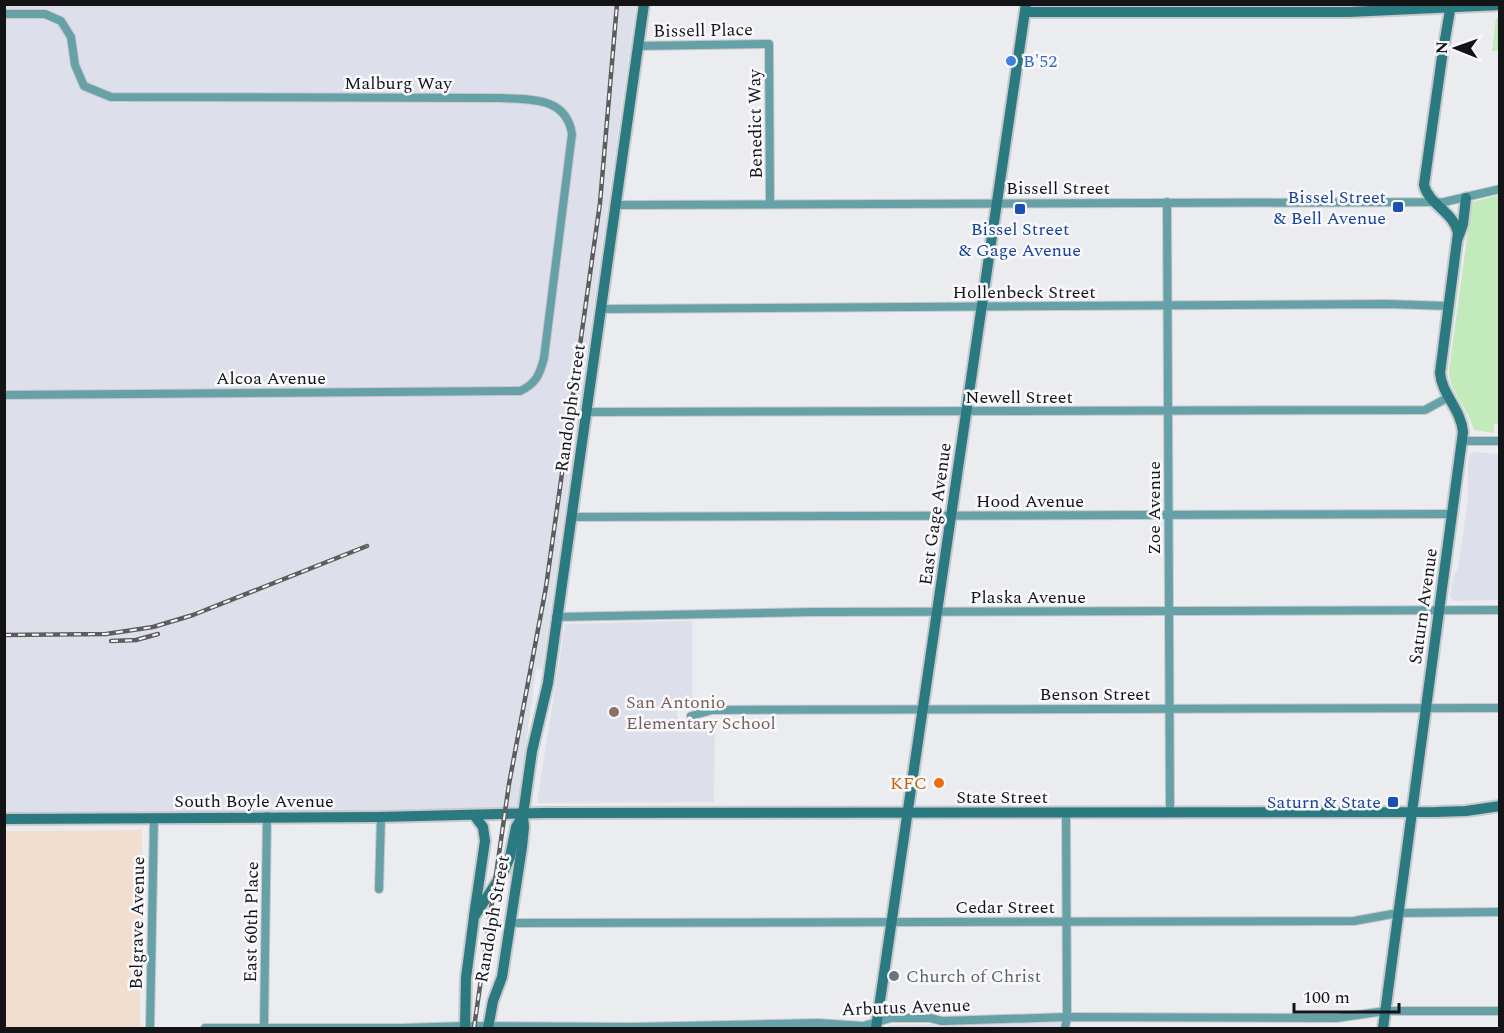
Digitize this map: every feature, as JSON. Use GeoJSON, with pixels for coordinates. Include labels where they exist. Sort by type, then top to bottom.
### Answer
{"type":"FeatureCollection","features":[{"type":"Feature","properties":{"kind":"street","name":"Randolph Street"},"geometry":{"type":"LineString","coordinates":[[488,1028],[493,1001],[500,985],[511,923],[532,751],[548,683],[644,4]]}},
{"type":"Feature","properties":{"kind":"street"},"geometry":{"type":"LineString","coordinates":[[1026,8],[1348,12],[1500,5]]}},
{"type":"Feature","properties":{"kind":"street"},"geometry":{"type":"LineString","coordinates":[[1451,6],[1424,174],[1425,190],[1454,222],[1458,238]]}},
{"type":"Feature","properties":{"kind":"street","name":"East Gage Avenue"},"geometry":{"type":"LineString","coordinates":[[876,1026],[1026,8]]}},
{"type":"Feature","properties":{"kind":"street","name":"Malburg Way"},"geometry":{"type":"LineString","coordinates":[[4,14],[45,14],[61,21],[71,37],[75,65],[84,86],[111,97],[500,98],[542,101],[563,112],[570,122],[572,134],[544,358],[535,382]]}},
{"type":"Feature","properties":{"kind":"street","name":"Bissell Place"},"geometry":{"type":"LineString","coordinates":[[638,46],[769,44]]}},
{"type":"Feature","properties":{"kind":"street","name":"Benedict Way"},"geometry":{"type":"LineString","coordinates":[[769,44],[770,204]]}},
{"type":"Feature","properties":{"kind":"street","name":"Bissell Street"},"geometry":{"type":"LineString","coordinates":[[616,205],[1444,202],[1500,189]]}},
{"type":"Feature","properties":{"kind":"street","name":"Saturn Avenue"},"geometry":{"type":"LineString","coordinates":[[1383,1029],[1462,441],[1462,424],[1459,414],[1444,389],[1440,373],[1458,238],[1463,224],[1466,198]]}},
{"type":"Feature","properties":{"kind":"street","name":"Zoe Avenue"},"geometry":{"type":"LineString","coordinates":[[1167,202],[1170,813]]}},
{"type":"Feature","properties":{"kind":"street","name":"Hollenbeck Street"},"geometry":{"type":"LineString","coordinates":[[600,309],[1387,304],[1448,306]]}},
{"type":"Feature","properties":{"kind":"street","name":"Alcoa Avenue"},"geometry":{"type":"LineString","coordinates":[[4,395],[517,392],[535,382]]}},
{"type":"Feature","properties":{"kind":"street","name":"Newell Street"},"geometry":{"type":"LineString","coordinates":[[586,412],[1425,410],[1449,397]]}},
{"type":"Feature","properties":{"kind":"street"},"geometry":{"type":"LineString","coordinates":[[1462,441],[1500,441]]}},
{"type":"Feature","properties":{"kind":"street","name":"Hood Avenue"},"geometry":{"type":"LineString","coordinates":[[572,517],[1452,514]]}},
{"type":"Feature","properties":{"kind":"street","name":"Plaska Avenue"},"geometry":{"type":"LineString","coordinates":[[556,617],[813,612],[1500,610]]}},
{"type":"Feature","properties":{"kind":"street","name":"Benson Street"},"geometry":{"type":"LineString","coordinates":[[691,716],[712,710],[1500,708]]}},
{"type":"Feature","properties":{"kind":"street","name":"State Street"},"geometry":{"type":"LineString","coordinates":[[504,815],[544,813],[1466,811],[1500,806]]}},
{"type":"Feature","properties":{"kind":"street"},"geometry":{"type":"LineString","coordinates":[[1065,1029],[1067,1017],[1066,813]]}},
{"type":"Feature","properties":{"kind":"street","name":"South Boyle Avenue"},"geometry":{"type":"LineString","coordinates":[[4,819],[504,815]]}},
{"type":"Feature","properties":{"kind":"street","name":"Randolph Street"},"geometry":{"type":"LineString","coordinates":[[465,1027],[466,978],[474,917],[504,872],[510,857],[516,827],[523,815]]}},
{"type":"Feature","properties":{"kind":"street","name":"East 60th Place"},"geometry":{"type":"LineString","coordinates":[[264,1028],[267,816]]}},
{"type":"Feature","properties":{"kind":"street"},"geometry":{"type":"LineString","coordinates":[[474,816],[483,827],[485,841],[474,917]]}},
{"type":"Feature","properties":{"kind":"street"},"geometry":{"type":"LineString","coordinates":[[379,889],[381,817]]}},
{"type":"Feature","properties":{"kind":"street","name":"Belgrave Avenue"},"geometry":{"type":"LineString","coordinates":[[150,1029],[154,818]]}},
{"type":"Feature","properties":{"kind":"street","name":"Cedar Street"},"geometry":{"type":"LineString","coordinates":[[511,923],[1354,921],[1398,913],[1500,912]]}},
{"type":"Feature","properties":{"kind":"street","name":"Arbutus Avenue"},"geometry":{"type":"LineString","coordinates":[[206,1029],[606,1028],[818,1023],[876,1026],[891,1018],[930,1018],[942,1021],[1067,1017],[1337,1018],[1386,1011],[1500,1011]]}},
{"type":"Feature","properties":{"kind":"shaded area"},"geometry":{"type":"Polygon","coordinates":[[[4,5],[636,5],[542,670],[536,669],[516,817],[5,818],[4,5]]]}},
{"type":"Feature","properties":{"kind":"shaded area"},"geometry":{"type":"Polygon","coordinates":[[[1474,452],[1499,454],[1499,600],[1454,601],[1450,597],[1453,576],[1458,568],[1468,500],[1468,462],[1470,454],[1474,452]]]}},
{"type":"Feature","properties":{"kind":"shaded area","name":"San Antonio Elementary School"},"geometry":{"type":"Polygon","coordinates":[[[692,621],[692,702],[681,705],[677,716],[682,726],[691,730],[715,717],[714,802],[537,803],[565,624],[692,621]]]}},
{"type":"Feature","properties":{"kind":"shaded area"},"geometry":{"type":"Polygon","coordinates":[[[142,830],[140,1028],[5,1028],[5,831],[142,830]]]}},
{"type":"Feature","properties":{"kind":"shaded area"},"geometry":{"type":"Polygon","coordinates":[[[1060,1022],[1060,1028],[888,1028],[889,1025],[1060,1022]]]}},
{"type":"Feature","properties":{"kind":"green space"},"geometry":{"type":"Polygon","coordinates":[[[1496,18],[1499,18],[1499,51],[1492,51],[1496,18]]]}},
{"type":"Feature","properties":{"kind":"green space"},"geometry":{"type":"Polygon","coordinates":[[[1499,195],[1500,424],[1494,424],[1494,433],[1474,430],[1452,386],[1449,370],[1472,202],[1499,195]]]}},
{"type":"Feature","properties":{"kind":"railway"},"geometry":{"type":"LineString","coordinates":[[474,1028],[509,784],[546,587],[600,203],[617,4]]}},
{"type":"Feature","properties":{"kind":"railway"},"geometry":{"type":"LineString","coordinates":[[4,635],[106,634],[153,627],[193,615],[367,546]]}},
{"type":"Feature","properties":{"kind":"railway"},"geometry":{"type":"LineString","coordinates":[[111,641],[136,640],[158,634]]}},
{"type":"Feature","properties":{"kind":"place","name":"B'52"},"geometry":{"type":"Point","coordinates":[1011,61]}},
{"type":"Feature","properties":{"kind":"place","name":"Bissel Street & Bell Avenue"},"geometry":{"type":"Point","coordinates":[1398,207]}},
{"type":"Feature","properties":{"kind":"place","name":"Bissel Street & Gage Avenue"},"geometry":{"type":"Point","coordinates":[1020,209]}},
{"type":"Feature","properties":{"kind":"place","name":"San Antonio Elementary School"},"geometry":{"type":"Point","coordinates":[614,712]}},
{"type":"Feature","properties":{"kind":"place","name":"KFC"},"geometry":{"type":"Point","coordinates":[939,783]}},
{"type":"Feature","properties":{"kind":"place","name":"Saturn & State"},"geometry":{"type":"Point","coordinates":[1393,802]}},
{"type":"Feature","properties":{"kind":"place","name":"Church of Christ"},"geometry":{"type":"Point","coordinates":[894,976]}}]}
